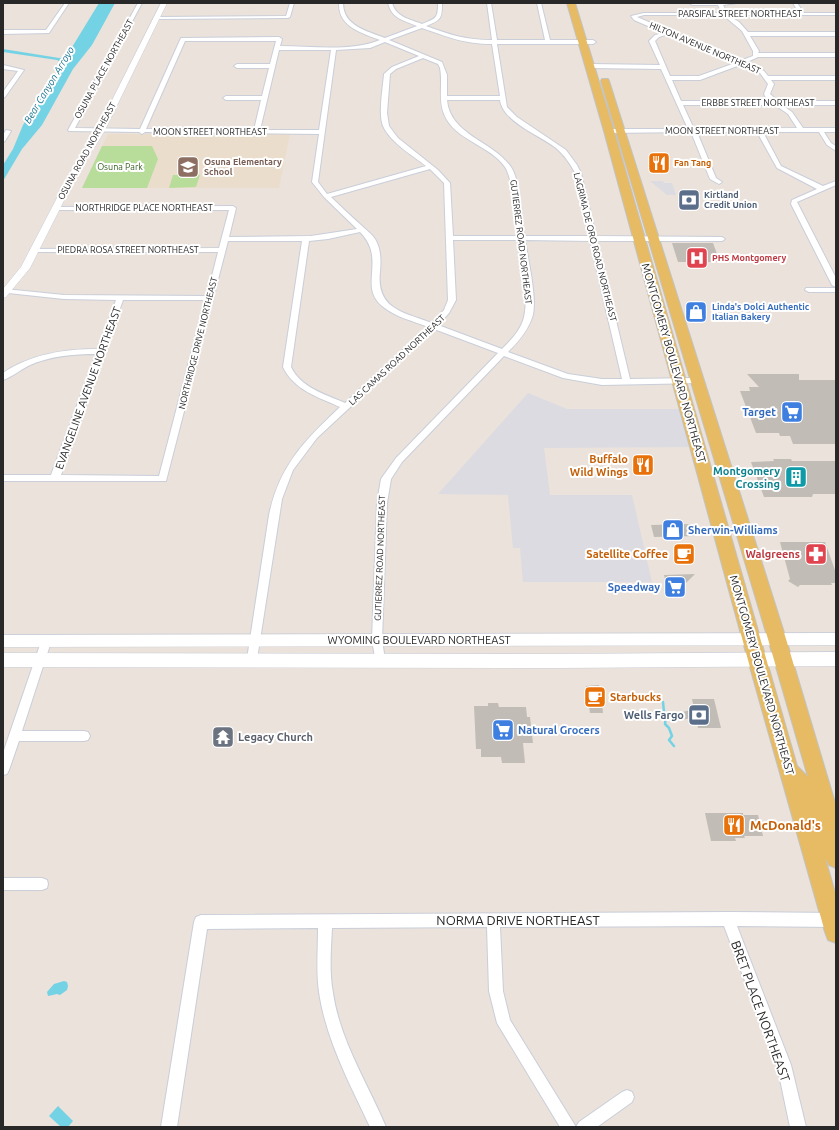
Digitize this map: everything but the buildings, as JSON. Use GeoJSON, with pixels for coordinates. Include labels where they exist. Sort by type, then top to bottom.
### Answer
{"type":"FeatureCollection","features":[{"type":"Feature","properties":{"kind":"main road","name":"MONTGOMERY BOULEVARD NORTHEAST"},"geometry":{"type":"LineString","coordinates":[[571,3],[608,131],[697,381],[777,639],[836,839]]}},
{"type":"Feature","properties":{"kind":"main road","name":"MONTGOMERY BOULEVARD NORTHEAST"},"geometry":{"type":"LineString","coordinates":[[592,39],[621,131],[680,381],[757,660],[835,924]]}},
{"type":"Feature","properties":{"kind":"main road","name":"WYOMING BOULEVARD NORTHEAST"},"geometry":{"type":"LineString","coordinates":[[3,642],[836,640]]}},
{"type":"Feature","properties":{"kind":"main road","name":"WYOMING BOULEVARD NORTHEAST"},"geometry":{"type":"LineString","coordinates":[[3,660],[557,661],[836,659]]}},
{"type":"Feature","properties":{"kind":"main road"},"geometry":{"type":"LineString","coordinates":[[788,767],[803,783],[809,793],[819,826],[836,858]]}},
{"type":"Feature","properties":{"kind":"street"},"geometry":{"type":"LineString","coordinates":[[3,32],[45,35],[67,3]]}},
{"type":"Feature","properties":{"kind":"street","name":"OSUNA PLACE NORTHEAST"},"geometry":{"type":"LineString","coordinates":[[100,132],[74,131],[71,129],[140,3]]}},
{"type":"Feature","properties":{"kind":"street","name":"OSUNA ROAD NORTHEAST"},"geometry":{"type":"LineString","coordinates":[[5,293],[25,268],[75,171],[100,132],[164,3]]}},
{"type":"Feature","properties":{"kind":"street"},"geometry":{"type":"LineString","coordinates":[[157,18],[288,18],[292,3]]}},
{"type":"Feature","properties":{"kind":"street","name":"GUTIERREZ ROAD NORTHEAST"},"geometry":{"type":"LineString","coordinates":[[341,3],[341,14],[355,28],[435,60],[442,66],[445,109],[454,124],[464,133],[496,155],[510,168],[513,178],[522,238],[530,311],[522,332],[399,460],[386,479],[382,503],[377,640],[380,660]]}},
{"type":"Feature","properties":{"kind":"street"},"geometry":{"type":"LineString","coordinates":[[390,3],[391,10],[396,15],[464,40],[495,42],[582,42],[592,39]]}},
{"type":"Feature","properties":{"kind":"street"},"geometry":{"type":"LineString","coordinates":[[277,48],[361,47],[386,40],[434,22],[440,17],[440,3]]}},
{"type":"Feature","properties":{"kind":"street","name":"LAGRIMA DE ORO ROAD NORTHEAST"},"geometry":{"type":"LineString","coordinates":[[489,3],[504,107],[510,116],[554,144],[572,160],[578,173],[627,382]]}},
{"type":"Feature","properties":{"kind":"street"},"geometry":{"type":"LineString","coordinates":[[539,3],[548,42]]}},
{"type":"Feature","properties":{"kind":"street"},"geometry":{"type":"LineString","coordinates":[[692,4],[736,3]]}},
{"type":"Feature","properties":{"kind":"street"},"geometry":{"type":"LineString","coordinates":[[795,3],[803,14]]}},
{"type":"Feature","properties":{"kind":"street"},"geometry":{"type":"LineString","coordinates":[[720,4],[725,14],[740,26],[746,34],[756,51],[756,55]]}},
{"type":"Feature","properties":{"kind":"street","name":"PARSIFAL STREET NORTHEAST"},"geometry":{"type":"LineString","coordinates":[[644,14],[836,14]]}},
{"type":"Feature","properties":{"kind":"street","name":"HILTON AVENUE NORTHEAST"},"geometry":{"type":"LineString","coordinates":[[644,14],[633,16],[636,19],[668,33],[757,69],[768,78],[770,84],[767,94],[771,100],[790,113],[801,130]]}},
{"type":"Feature","properties":{"kind":"street"},"geometry":{"type":"LineString","coordinates":[[668,33],[657,36],[652,41],[713,179],[719,182]]}},
{"type":"Feature","properties":{"kind":"street"},"geometry":{"type":"LineString","coordinates":[[746,34],[836,34]]}},
{"type":"Feature","properties":{"kind":"street"},"geometry":{"type":"LineString","coordinates":[[142,132],[182,39],[279,39],[256,132]]}},
{"type":"Feature","properties":{"kind":"street"},"geometry":{"type":"LineString","coordinates":[[334,48],[315,182],[326,196],[371,239],[376,251],[375,288],[378,299],[387,307],[396,312],[566,376],[602,382],[697,381]]}},
{"type":"Feature","properties":{"kind":"street"},"geometry":{"type":"LineString","coordinates":[[668,78],[700,78],[752,59],[756,55],[836,55]]}},
{"type":"Feature","properties":{"kind":"street","name":"LAS CAMAS ROAD NORTHEAST"},"geometry":{"type":"LineString","coordinates":[[252,660],[274,515],[283,482],[306,446],[446,314],[451,306],[450,238],[447,184],[444,178],[396,139],[390,132],[385,119],[387,74],[394,68],[424,56]]}},
{"type":"Feature","properties":{"kind":"street"},"geometry":{"type":"LineString","coordinates":[[238,66],[272,66]]}},
{"type":"Feature","properties":{"kind":"street"},"geometry":{"type":"LineString","coordinates":[[590,66],[663,67]]}},
{"type":"Feature","properties":{"kind":"street"},"geometry":{"type":"LineString","coordinates":[[3,67],[21,70],[3,96]]}},
{"type":"Feature","properties":{"kind":"street"},"geometry":{"type":"LineString","coordinates":[[768,78],[836,78]]}},
{"type":"Feature","properties":{"kind":"street"},"geometry":{"type":"LineString","coordinates":[[226,98],[264,98]]}},
{"type":"Feature","properties":{"kind":"street"},"geometry":{"type":"LineString","coordinates":[[444,98],[502,98]]}},
{"type":"Feature","properties":{"kind":"street","name":"ERBBE STREET NORTHEAST"},"geometry":{"type":"LineString","coordinates":[[679,103],[836,103]]}},
{"type":"Feature","properties":{"kind":"street"},"geometry":{"type":"LineString","coordinates":[[821,130],[829,144],[836,149]]}},
{"type":"Feature","properties":{"kind":"street","name":"MOON STREET NORTHEAST"},"geometry":{"type":"LineString","coordinates":[[608,131],[836,130]]}},
{"type":"Feature","properties":{"kind":"street"},"geometry":{"type":"LineString","coordinates":[[3,140],[6,131]]}},
{"type":"Feature","properties":{"kind":"street"},"geometry":{"type":"LineString","coordinates":[[759,131],[779,167],[823,189]]}},
{"type":"Feature","properties":{"kind":"street","name":"MOON STREET NORTHEAST"},"geometry":{"type":"LineString","coordinates":[[100,132],[321,132]]}},
{"type":"Feature","properties":{"kind":"street"},"geometry":{"type":"LineString","coordinates":[[326,196],[431,167]]}},
{"type":"Feature","properties":{"kind":"street"},"geometry":{"type":"LineString","coordinates":[[836,183],[794,201],[794,204],[836,285]]}},
{"type":"Feature","properties":{"kind":"street","name":"NORTHRIDGE PLACE NORTHEAST"},"geometry":{"type":"LineString","coordinates":[[56,208],[233,208]]}},
{"type":"Feature","properties":{"kind":"street","name":"NORTHRIDGE DRIVE NORTHEAST"},"geometry":{"type":"LineString","coordinates":[[55,478],[163,479],[233,208]]}},
{"type":"Feature","properties":{"kind":"street"},"geometry":{"type":"LineString","coordinates":[[225,239],[306,239],[337,237],[362,230]]}},
{"type":"Feature","properties":{"kind":"street"},"geometry":{"type":"LineString","coordinates":[[450,238],[722,239]]}},
{"type":"Feature","properties":{"kind":"street"},"geometry":{"type":"LineString","coordinates":[[306,239],[287,367],[292,379],[346,407]]}},
{"type":"Feature","properties":{"kind":"street","name":"PIEDRA ROSA STREET NORTHEAST"},"geometry":{"type":"LineString","coordinates":[[34,250],[222,250]]}},
{"type":"Feature","properties":{"kind":"street"},"geometry":{"type":"LineString","coordinates":[[809,290],[836,290]]}},
{"type":"Feature","properties":{"kind":"street"},"geometry":{"type":"LineString","coordinates":[[5,293],[64,297],[209,298]]}},
{"type":"Feature","properties":{"kind":"street","name":"EVANGELINE AVENUE NORTHEAST"},"geometry":{"type":"LineString","coordinates":[[55,478],[120,298]]}},
{"type":"Feature","properties":{"kind":"street"},"geometry":{"type":"LineString","coordinates":[[3,377],[20,366],[62,352],[102,351]]}},
{"type":"Feature","properties":{"kind":"street"},"geometry":{"type":"LineString","coordinates":[[3,478],[55,478]]}},
{"type":"Feature","properties":{"kind":"street"},"geometry":{"type":"LineString","coordinates":[[3,770],[46,642]]}},
{"type":"Feature","properties":{"kind":"street"},"geometry":{"type":"LineString","coordinates":[[14,736],[84,736]]}},
{"type":"Feature","properties":{"kind":"street"},"geometry":{"type":"LineString","coordinates":[[3,884],[42,884]]}},
{"type":"Feature","properties":{"kind":"street","name":"NORMA DRIVE NORTHEAST"},"geometry":{"type":"LineString","coordinates":[[169,1127],[201,922],[729,919],[835,924]]}},
{"type":"Feature","properties":{"kind":"street","name":"BRET PLACE NORTHEAST"},"geometry":{"type":"LineString","coordinates":[[729,919],[732,933],[784,1065],[798,1127]]}},
{"type":"Feature","properties":{"kind":"street"},"geometry":{"type":"LineString","coordinates":[[493,920],[496,991],[504,1023],[569,1127]]}},
{"type":"Feature","properties":{"kind":"street"},"geometry":{"type":"LineString","coordinates":[[325,921],[326,987],[332,1019],[348,1064],[378,1127]]}},
{"type":"Feature","properties":{"kind":"street"},"geometry":{"type":"LineString","coordinates":[[584,1127],[626,1097]]}},
{"type":"Feature","properties":{"kind":"shaded area","name":"Osuna Elementary School"},"geometry":{"type":"Polygon","coordinates":[[[108,134],[290,134],[279,188],[82,188],[108,134]]]}},
{"type":"Feature","properties":{"kind":"shaded area"},"geometry":{"type":"Polygon","coordinates":[[[650,181],[672,183],[676,195],[667,195],[650,181]]]}},
{"type":"Feature","properties":{"kind":"shaded area"},"geometry":{"type":"Polygon","coordinates":[[[528,393],[567,409],[680,409],[690,447],[544,448],[550,495],[632,495],[652,582],[523,582],[520,548],[513,548],[508,495],[438,494],[528,393]]]}},
{"type":"Feature","properties":{"kind":"green space","name":"Osuna Park"},"geometry":{"type":"Polygon","coordinates":[[[102,146],[152,146],[158,159],[147,188],[82,188],[102,146]]]}},
{"type":"Feature","properties":{"kind":"green space"},"geometry":{"type":"Polygon","coordinates":[[[173,175],[200,175],[196,187],[169,188],[173,175]]]}},
{"type":"Feature","properties":{"kind":"water","name":"Bear Canyon Arroyo"},"geometry":{"type":"Polygon","coordinates":[[[99,3],[115,3],[92,45],[73,69],[42,125],[22,149],[3,181],[3,165],[13,149],[23,125],[62,63],[57,60],[3,52],[3,49],[59,58],[66,57],[99,3]]]}},
{"type":"Feature","properties":{"kind":"water"},"geometry":{"type":"Polygon","coordinates":[[[64,981],[67,982],[67,990],[60,995],[57,994],[48,996],[47,992],[54,984],[64,981]]]}},
{"type":"Feature","properties":{"kind":"water"},"geometry":{"type":"Polygon","coordinates":[[[58,1106],[73,1121],[68,1127],[61,1127],[49,1116],[58,1106]]]}},
{"type":"Feature","properties":{"kind":"waterway"},"geometry":{"type":"LineString","coordinates":[[663,702],[664,712],[666,715],[665,724],[669,728],[672,736],[669,740],[674,746]]}},
{"type":"Feature","properties":{"kind":"place","name":"Fan Tang"},"geometry":{"type":"Point","coordinates":[659,163]}},
{"type":"Feature","properties":{"kind":"place","name":"Osuna Elementary School"},"geometry":{"type":"Point","coordinates":[188,167]}},
{"type":"Feature","properties":{"kind":"place","name":"Kirtland Credit Union"},"geometry":{"type":"Point","coordinates":[689,200]}},
{"type":"Feature","properties":{"kind":"place","name":"PHS Montgomery"},"geometry":{"type":"Point","coordinates":[697,258]}},
{"type":"Feature","properties":{"kind":"place","name":"Linda's Dolci Authentic Italian Bakery"},"geometry":{"type":"Point","coordinates":[696,312]}},
{"type":"Feature","properties":{"kind":"place","name":"Target"},"geometry":{"type":"Point","coordinates":[792,412]}},
{"type":"Feature","properties":{"kind":"place","name":"Buffalo Wild Wings"},"geometry":{"type":"Point","coordinates":[643,465]}},
{"type":"Feature","properties":{"kind":"place","name":"Montgomery Crossing"},"geometry":{"type":"Point","coordinates":[796,477]}},
{"type":"Feature","properties":{"kind":"place","name":"Sherwin-Williams"},"geometry":{"type":"Point","coordinates":[673,530]}},
{"type":"Feature","properties":{"kind":"place","name":"Satellite Coffee"},"geometry":{"type":"Point","coordinates":[684,554]}},
{"type":"Feature","properties":{"kind":"place","name":"Walgreens"},"geometry":{"type":"Point","coordinates":[816,554]}},
{"type":"Feature","properties":{"kind":"place","name":"Speedway"},"geometry":{"type":"Point","coordinates":[675,587]}},
{"type":"Feature","properties":{"kind":"place","name":"Starbucks"},"geometry":{"type":"Point","coordinates":[595,697]}},
{"type":"Feature","properties":{"kind":"place","name":"Wells Fargo"},"geometry":{"type":"Point","coordinates":[699,715]}},
{"type":"Feature","properties":{"kind":"place","name":"Natural Grocers"},"geometry":{"type":"Point","coordinates":[503,730]}},
{"type":"Feature","properties":{"kind":"place","name":"Legacy Church"},"geometry":{"type":"Point","coordinates":[223,737]}},
{"type":"Feature","properties":{"kind":"place","name":"McDonald's"},"geometry":{"type":"Point","coordinates":[734,825]}}]}
